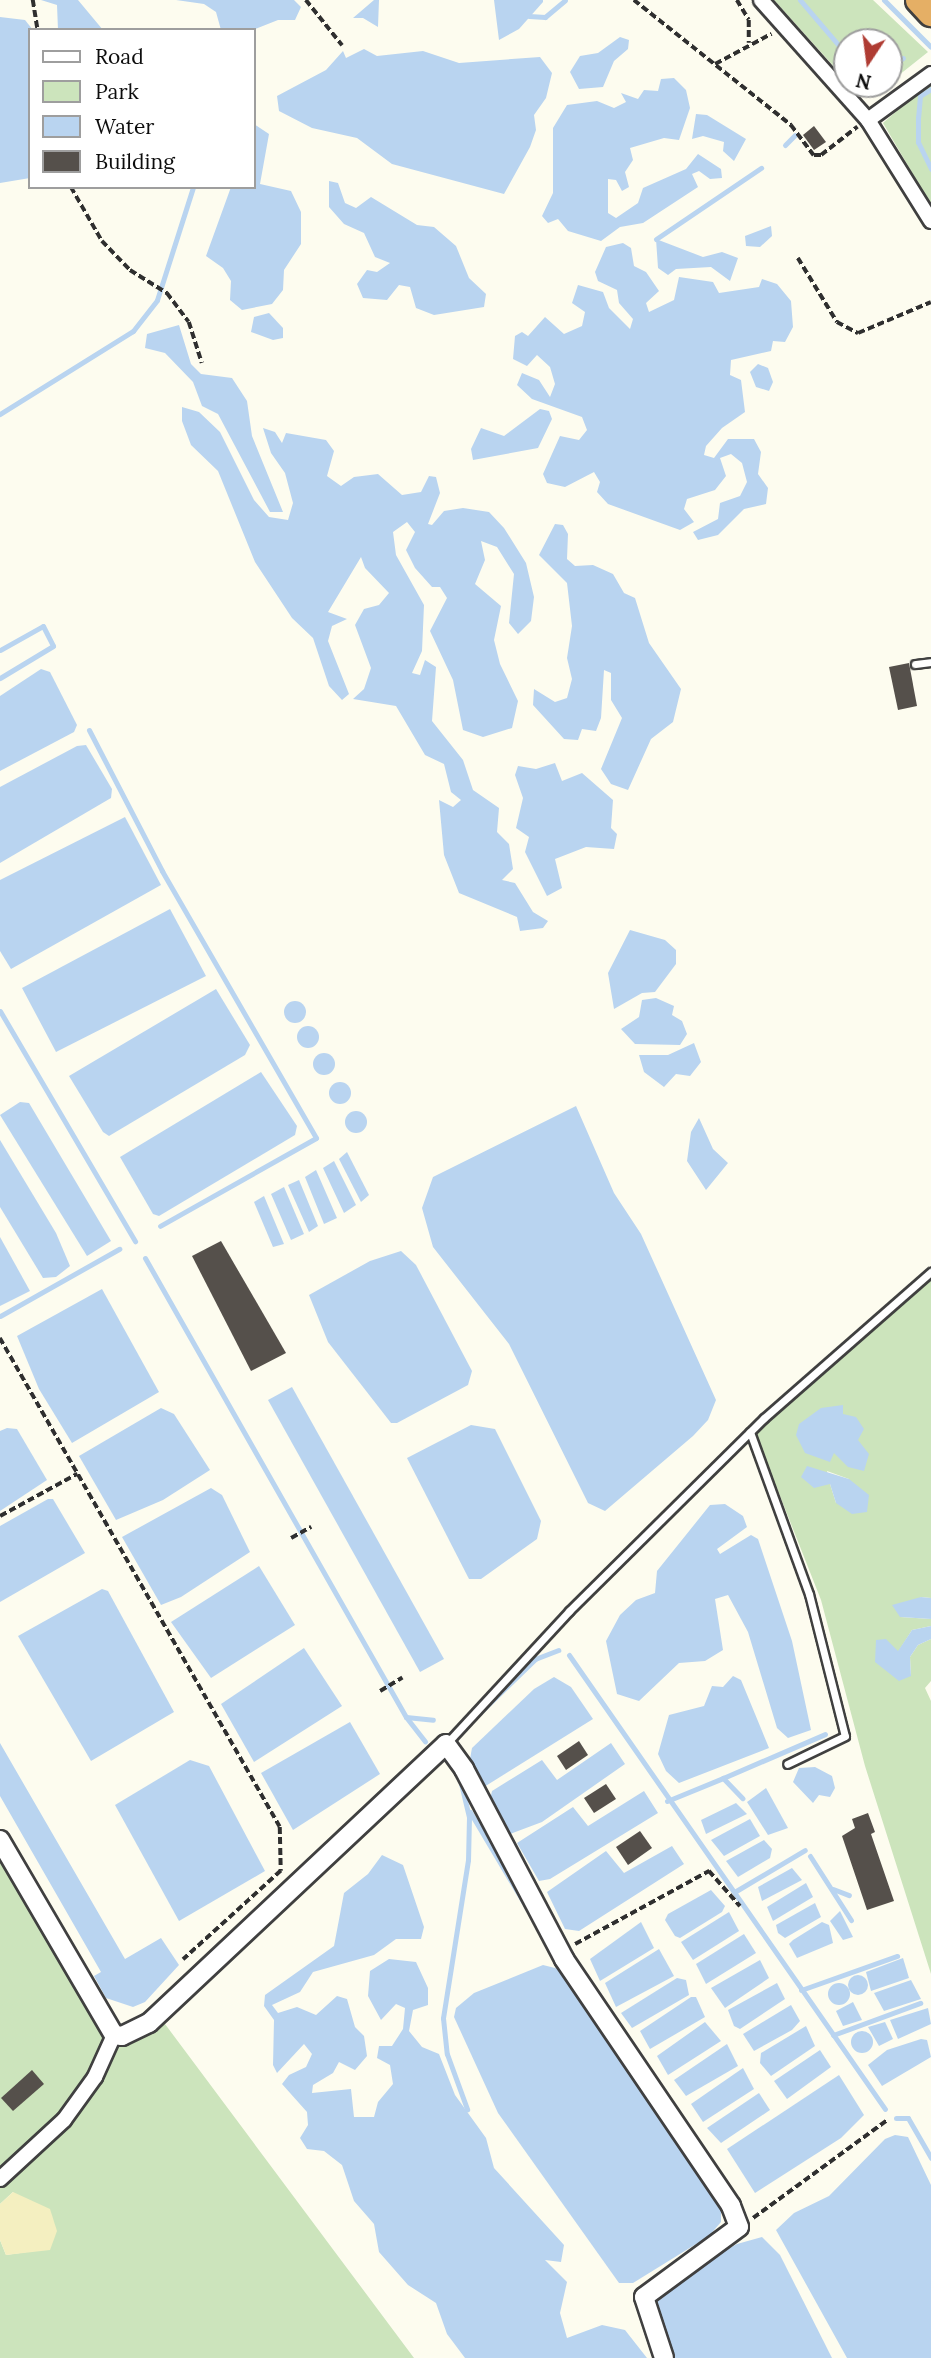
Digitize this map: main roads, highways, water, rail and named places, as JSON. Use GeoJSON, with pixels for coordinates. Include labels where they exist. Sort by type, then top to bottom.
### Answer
{"type":"FeatureCollection","features":[{"type":"Feature","properties":{"kind":"highway"},"geometry":{"type":"LineString","coordinates":[[919,0],[931,13]]}},
{"type":"Feature","properties":{"kind":"water"},"geometry":{"type":"Polygon","coordinates":[[[41,0],[78,0],[101,28],[58,28],[57,5],[41,0]]]}},
{"type":"Feature","properties":{"kind":"water"},"geometry":{"type":"Polygon","coordinates":[[[176,0],[294,0],[301,7],[295,20],[278,20],[256,29],[220,28],[216,12],[204,4],[176,0]]]}},
{"type":"Feature","properties":{"kind":"water"},"geometry":{"type":"Polygon","coordinates":[[[374,0],[379,0],[378,27],[363,18],[353,18],[374,0]]]}},
{"type":"Feature","properties":{"kind":"water"},"geometry":{"type":"Polygon","coordinates":[[[494,0],[543,2],[519,29],[499,40],[494,0]]]}},
{"type":"Feature","properties":{"kind":"water"},"geometry":{"type":"Polygon","coordinates":[[[0,17],[25,20],[31,28],[28,28],[28,178],[0,183],[0,17]]]}},
{"type":"Feature","properties":{"kind":"water"},"geometry":{"type":"Polygon","coordinates":[[[620,37],[629,40],[628,49],[614,61],[603,87],[579,89],[570,72],[580,56],[598,53],[620,37]]]}},
{"type":"Feature","properties":{"kind":"water"},"geometry":{"type":"Polygon","coordinates":[[[364,49],[377,56],[423,51],[459,63],[540,57],[552,73],[546,98],[534,115],[536,130],[530,147],[504,194],[392,164],[357,138],[312,128],[279,111],[277,96],[326,70],[343,51],[346,58],[364,49]]]}},
{"type":"Feature","properties":{"kind":"water"},"geometry":{"type":"Polygon","coordinates":[[[674,78],[686,90],[690,108],[679,140],[664,138],[630,148],[633,160],[625,172],[629,187],[622,191],[616,180],[608,179],[608,213],[616,218],[638,203],[643,188],[686,169],[698,154],[721,169],[722,178],[710,179],[699,171],[692,174],[698,187],[643,223],[620,227],[601,241],[568,231],[558,219],[548,223],[542,216],[553,193],[553,128],[567,105],[597,101],[614,108],[626,102],[621,93],[638,99],[644,90],[658,91],[661,79],[674,78]]]}},
{"type":"Feature","properties":{"kind":"water"},"geometry":{"type":"Polygon","coordinates":[[[696,114],[707,115],[746,139],[734,161],[723,151],[724,142],[703,136],[692,139],[696,114]]]}},
{"type":"Feature","properties":{"kind":"water"},"geometry":{"type":"Polygon","coordinates":[[[256,125],[269,134],[260,184],[291,191],[301,212],[301,244],[284,270],[283,290],[272,304],[242,310],[230,300],[231,281],[223,268],[206,256],[230,189],[256,189],[256,125]]]}},
{"type":"Feature","properties":{"kind":"water"},"geometry":{"type":"Polygon","coordinates":[[[329,181],[338,183],[345,203],[356,208],[371,197],[417,225],[434,227],[456,246],[469,278],[486,294],[484,307],[434,315],[416,308],[410,287],[399,285],[387,300],[363,298],[357,284],[367,270],[377,272],[390,263],[375,257],[364,233],[344,224],[329,207],[329,181]]]}},
{"type":"Feature","properties":{"kind":"water"},"geometry":{"type":"Polygon","coordinates":[[[771,226],[772,236],[760,247],[746,246],[745,236],[771,226]]]}},
{"type":"Feature","properties":{"kind":"water"},"geometry":{"type":"Polygon","coordinates":[[[656,239],[703,257],[722,252],[738,258],[730,281],[711,267],[676,269],[668,275],[658,268],[656,239]]]}},
{"type":"Feature","properties":{"kind":"water"},"geometry":{"type":"Polygon","coordinates":[[[623,243],[631,248],[634,266],[646,272],[659,291],[646,303],[649,312],[674,300],[679,277],[713,282],[719,293],[759,287],[762,279],[777,284],[791,301],[793,327],[785,342],[773,341],[771,351],[731,360],[730,375],[741,380],[745,412],[722,428],[706,446],[704,455],[714,458],[728,439],[754,439],[761,452],[758,474],[768,488],[766,504],[744,509],[718,535],[698,540],[693,532],[718,519],[720,503],[740,496],[747,482],[742,463],[731,454],[720,458],[726,476],[715,490],[687,499],[684,509],[694,522],[680,530],[608,504],[597,492],[600,482],[594,472],[565,487],[547,483],[543,474],[560,436],[579,440],[587,430],[582,417],[532,399],[517,385],[522,373],[539,380],[550,397],[555,384],[550,367],[537,355],[527,366],[513,359],[515,336],[522,332],[528,336],[545,317],[564,334],[582,326],[585,312],[572,303],[578,285],[603,292],[609,308],[630,329],[633,319],[619,303],[617,290],[598,281],[595,272],[606,247],[623,243]]]}},
{"type":"Feature","properties":{"kind":"water"},"geometry":{"type":"Polygon","coordinates":[[[269,313],[283,328],[283,338],[273,340],[251,332],[254,317],[269,313]]]}},
{"type":"Feature","properties":{"kind":"water"},"geometry":{"type":"Polygon","coordinates":[[[179,325],[191,364],[201,374],[232,378],[247,401],[252,436],[283,512],[270,512],[218,414],[202,406],[193,382],[165,353],[145,348],[147,334],[179,325]]]}},
{"type":"Feature","properties":{"kind":"water"},"geometry":{"type":"Polygon","coordinates":[[[758,364],[768,368],[773,382],[769,391],[756,387],[750,372],[758,364]]]}},
{"type":"Feature","properties":{"kind":"water"},"geometry":{"type":"Polygon","coordinates":[[[182,407],[199,412],[220,432],[254,500],[269,517],[288,520],[293,503],[285,473],[271,453],[263,428],[275,432],[282,443],[286,433],[326,440],[334,451],[327,476],[341,486],[354,477],[378,474],[402,495],[421,492],[429,476],[436,477],[440,493],[428,524],[432,525],[444,511],[463,508],[489,512],[504,528],[526,563],[534,597],[531,621],[518,634],[509,623],[514,574],[497,547],[481,541],[485,560],[475,584],[501,606],[494,640],[500,664],[518,701],[512,728],[483,737],[463,730],[453,680],[430,631],[447,598],[440,587],[432,587],[415,568],[406,550],[415,532],[407,522],[393,532],[396,555],[424,605],[422,651],[412,673],[420,675],[425,660],[436,667],[432,721],[463,760],[473,790],[499,808],[497,832],[509,844],[513,869],[502,880],[515,883],[533,912],[548,921],[543,928],[520,931],[517,917],[459,893],[444,855],[439,800],[453,807],[461,800],[451,792],[444,764],[425,755],[396,706],[353,699],[364,689],[371,668],[355,625],[364,609],[379,605],[389,593],[365,568],[361,557],[328,612],[347,619],[332,626],[328,641],[349,694],[342,700],[329,686],[313,638],[292,618],[255,562],[218,471],[191,445],[182,421],[182,407]]]}},
{"type":"Feature","properties":{"kind":"water"},"geometry":{"type":"Polygon","coordinates":[[[540,409],[549,411],[552,419],[538,448],[473,460],[471,449],[481,428],[504,436],[540,409]]]}},
{"type":"Feature","properties":{"kind":"water"},"geometry":{"type":"Polygon","coordinates":[[[555,524],[563,525],[568,534],[567,559],[575,566],[593,565],[613,574],[624,593],[635,598],[649,643],[681,689],[673,722],[651,739],[628,790],[611,784],[601,769],[622,718],[611,700],[611,673],[604,670],[601,718],[596,731],[582,729],[578,740],[564,739],[533,705],[534,689],[555,702],[567,698],[572,679],[567,658],[572,626],[567,583],[539,555],[555,524]]]}},
{"type":"Feature","properties":{"kind":"water"},"geometry":{"type":"Polygon","coordinates":[[[41,669],[50,672],[77,725],[74,732],[0,771],[0,696],[41,669]]]}},
{"type":"Feature","properties":{"kind":"water"},"geometry":{"type":"Polygon","coordinates":[[[86,745],[112,789],[111,798],[0,863],[0,787],[77,746],[86,745]]]}},
{"type":"Feature","properties":{"kind":"water"},"geometry":{"type":"Polygon","coordinates":[[[555,763],[562,781],[582,773],[613,800],[611,828],[617,834],[614,849],[586,847],[555,859],[562,888],[547,896],[525,852],[529,837],[516,828],[523,798],[515,775],[518,766],[536,769],[555,763]]]}},
{"type":"Feature","properties":{"kind":"water"},"geometry":{"type":"Polygon","coordinates":[[[125,817],[161,885],[11,969],[0,951],[0,880],[125,817]]]}},
{"type":"Feature","properties":{"kind":"water"},"geometry":{"type":"Polygon","coordinates":[[[170,909],[206,976],[56,1052],[22,988],[170,909]]]}},
{"type":"Feature","properties":{"kind":"water"},"geometry":{"type":"Polygon","coordinates":[[[630,930],[665,940],[676,950],[676,964],[655,992],[642,993],[614,1009],[608,973],[630,930]]]}},
{"type":"Feature","properties":{"kind":"water"},"geometry":{"type":"Polygon","coordinates":[[[216,989],[250,1045],[245,1055],[109,1136],[103,1132],[69,1076],[216,989]]]}},
{"type":"Feature","properties":{"kind":"water"},"geometry":{"type":"Polygon","coordinates":[[[656,998],[674,1006],[672,1015],[682,1021],[687,1034],[680,1045],[635,1044],[621,1029],[639,1017],[642,1000],[656,998]]]}},
{"type":"Feature","properties":{"kind":"water"},"geometry":{"type":"Polygon","coordinates":[[[295,1001],[305,1008],[306,1012],[299,1022],[295,1023],[285,1016],[284,1012],[291,1002],[295,1001]]]}},
{"type":"Feature","properties":{"kind":"water"},"geometry":{"type":"Polygon","coordinates":[[[308,1026],[316,1029],[319,1037],[316,1045],[308,1048],[300,1045],[297,1037],[300,1029],[308,1026]]]}},
{"type":"Feature","properties":{"kind":"water"},"geometry":{"type":"Polygon","coordinates":[[[694,1043],[701,1062],[690,1076],[676,1074],[664,1087],[644,1072],[639,1055],[668,1055],[694,1043]]]}},
{"type":"Feature","properties":{"kind":"water"},"geometry":{"type":"Polygon","coordinates":[[[324,1053],[334,1060],[335,1064],[328,1074],[324,1075],[314,1068],[313,1064],[320,1054],[324,1053]]]}},
{"type":"Feature","properties":{"kind":"water"},"geometry":{"type":"Polygon","coordinates":[[[261,1072],[297,1126],[295,1135],[159,1216],[153,1214],[120,1157],[261,1072]]]}},
{"type":"Feature","properties":{"kind":"water"},"geometry":{"type":"Polygon","coordinates":[[[340,1082],[348,1085],[351,1093],[348,1101],[340,1104],[332,1101],[329,1093],[332,1085],[340,1082]]]}},
{"type":"Feature","properties":{"kind":"water"},"geometry":{"type":"Polygon","coordinates":[[[20,1102],[29,1103],[111,1241],[87,1256],[0,1115],[20,1102]]]}},
{"type":"Feature","properties":{"kind":"water"},"geometry":{"type":"Polygon","coordinates":[[[576,1106],[614,1193],[641,1234],[716,1400],[708,1420],[693,1436],[605,1511],[588,1503],[509,1344],[433,1247],[422,1208],[433,1177],[576,1106]]]}},
{"type":"Feature","properties":{"kind":"water"},"geometry":{"type":"Polygon","coordinates":[[[356,1111],[364,1114],[367,1122],[364,1130],[356,1133],[348,1130],[345,1122],[348,1114],[356,1111]]]}},
{"type":"Feature","properties":{"kind":"water"},"geometry":{"type":"Polygon","coordinates":[[[699,1118],[713,1149],[728,1163],[706,1190],[687,1161],[691,1132],[699,1118]]]}},
{"type":"Feature","properties":{"kind":"water"},"geometry":{"type":"Polygon","coordinates":[[[0,1140],[56,1233],[70,1266],[56,1277],[43,1278],[0,1207],[0,1140]]]}},
{"type":"Feature","properties":{"kind":"water"},"geometry":{"type":"Polygon","coordinates":[[[347,1152],[369,1195],[361,1202],[339,1159],[347,1152]]]}},
{"type":"Feature","properties":{"kind":"water"},"geometry":{"type":"Polygon","coordinates":[[[334,1161],[356,1205],[344,1213],[323,1168],[334,1161]]]}},
{"type":"Feature","properties":{"kind":"water"},"geometry":{"type":"Polygon","coordinates":[[[316,1170],[337,1218],[324,1224],[305,1177],[316,1170]]]}},
{"type":"Feature","properties":{"kind":"water"},"geometry":{"type":"Polygon","coordinates":[[[299,1180],[318,1226],[309,1232],[288,1185],[299,1180]]]}},
{"type":"Feature","properties":{"kind":"water"},"geometry":{"type":"Polygon","coordinates":[[[284,1187],[304,1234],[291,1240],[271,1194],[284,1187]]]}},
{"type":"Feature","properties":{"kind":"water"},"geometry":{"type":"Polygon","coordinates":[[[264,1196],[284,1244],[273,1247],[254,1202],[264,1196]]]}},
{"type":"Feature","properties":{"kind":"water"},"geometry":{"type":"Polygon","coordinates":[[[0,1237],[30,1291],[0,1306],[0,1237]]]}},
{"type":"Feature","properties":{"kind":"water"},"geometry":{"type":"Polygon","coordinates":[[[401,1251],[416,1265],[472,1371],[468,1385],[397,1423],[391,1423],[328,1342],[309,1295],[370,1261],[401,1251]]]}},
{"type":"Feature","properties":{"kind":"water"},"geometry":{"type":"Polygon","coordinates":[[[102,1289],[159,1392],[72,1443],[39,1389],[17,1336],[102,1289]]]}},
{"type":"Feature","properties":{"kind":"water"},"geometry":{"type":"Polygon","coordinates":[[[292,1387],[444,1659],[420,1672],[268,1400],[292,1387]]]}},
{"type":"Feature","properties":{"kind":"water"},"geometry":{"type":"Polygon","coordinates":[[[843,1405],[843,1414],[856,1417],[864,1429],[858,1440],[869,1454],[864,1471],[848,1467],[834,1453],[830,1462],[805,1453],[796,1435],[799,1424],[821,1408],[843,1405]]]}},
{"type":"Feature","properties":{"kind":"water"},"geometry":{"type":"Polygon","coordinates":[[[161,1408],[174,1414],[210,1470],[163,1500],[116,1520],[79,1456],[161,1408]]]}},
{"type":"Feature","properties":{"kind":"water"},"geometry":{"type":"Polygon","coordinates":[[[471,1425],[495,1429],[541,1521],[537,1539],[481,1579],[469,1579],[407,1458],[471,1425]]]}},
{"type":"Feature","properties":{"kind":"water"},"geometry":{"type":"Polygon","coordinates":[[[7,1428],[17,1429],[47,1480],[0,1511],[0,1431],[7,1428]]]}},
{"type":"Feature","properties":{"kind":"water"},"geometry":{"type":"Polygon","coordinates":[[[807,1466],[849,1479],[869,1495],[867,1512],[852,1514],[836,1503],[830,1484],[814,1488],[801,1477],[807,1466]]]}},
{"type":"Feature","properties":{"kind":"water"},"geometry":{"type":"Polygon","coordinates":[[[211,1488],[222,1495],[250,1552],[181,1597],[161,1605],[122,1537],[211,1488]]]}},
{"type":"Feature","properties":{"kind":"water"},"geometry":{"type":"Polygon","coordinates":[[[48,1499],[53,1499],[85,1553],[0,1602],[0,1526],[48,1499]]]}},
{"type":"Feature","properties":{"kind":"water"},"geometry":{"type":"Polygon","coordinates":[[[725,1504],[743,1516],[747,1527],[717,1549],[720,1554],[751,1535],[758,1539],[792,1641],[811,1730],[788,1738],[777,1728],[748,1632],[728,1595],[715,1599],[723,1650],[705,1661],[679,1663],[639,1701],[617,1694],[606,1641],[620,1615],[636,1600],[655,1593],[657,1571],[710,1505],[725,1504]]]}},
{"type":"Feature","properties":{"kind":"water"},"geometry":{"type":"Polygon","coordinates":[[[259,1566],[295,1625],[211,1678],[171,1622],[259,1566]]]}},
{"type":"Feature","properties":{"kind":"water"},"geometry":{"type":"Polygon","coordinates":[[[102,1589],[108,1591],[174,1712],[91,1761],[18,1636],[102,1589]]]}},
{"type":"Feature","properties":{"kind":"water"},"geometry":{"type":"Polygon","coordinates":[[[921,1597],[931,1598],[931,1619],[900,1617],[892,1605],[921,1597]]]}},
{"type":"Feature","properties":{"kind":"water"},"geometry":{"type":"Polygon","coordinates":[[[931,1626],[931,1639],[918,1645],[910,1657],[911,1676],[899,1681],[875,1662],[876,1640],[886,1639],[898,1651],[912,1630],[931,1626]]]}},
{"type":"Feature","properties":{"kind":"water"},"geometry":{"type":"Polygon","coordinates":[[[304,1648],[342,1706],[254,1762],[221,1704],[304,1648]]]}},
{"type":"Feature","properties":{"kind":"water"},"geometry":{"type":"Polygon","coordinates":[[[733,1676],[741,1680],[769,1748],[679,1783],[666,1771],[658,1754],[669,1715],[704,1706],[712,1686],[723,1687],[733,1676]]]}},
{"type":"Feature","properties":{"kind":"water"},"geometry":{"type":"Polygon","coordinates":[[[554,1677],[571,1687],[593,1719],[484,1787],[470,1759],[472,1748],[534,1689],[554,1677]]]}},
{"type":"Feature","properties":{"kind":"water"},"geometry":{"type":"Polygon","coordinates":[[[350,1722],[380,1774],[293,1830],[261,1773],[350,1722]]]}},
{"type":"Feature","properties":{"kind":"water"},"geometry":{"type":"Polygon","coordinates":[[[0,1743],[125,1959],[161,1938],[179,1965],[145,2002],[133,2007],[106,1998],[94,1976],[101,1972],[0,1796],[0,1743]]]}},
{"type":"Feature","properties":{"kind":"water"},"geometry":{"type":"Polygon","coordinates":[[[611,1743],[625,1764],[542,1822],[510,1834],[490,1800],[492,1791],[542,1760],[557,1780],[611,1743]]]}},
{"type":"Feature","properties":{"kind":"water"},"geometry":{"type":"Polygon","coordinates":[[[190,1760],[209,1766],[265,1871],[179,1921],[115,1805],[190,1760]]]}},
{"type":"Feature","properties":{"kind":"water"},"geometry":{"type":"Polygon","coordinates":[[[815,1767],[832,1776],[835,1788],[830,1797],[819,1795],[813,1803],[793,1782],[799,1768],[815,1767]]]}},
{"type":"Feature","properties":{"kind":"water"},"geometry":{"type":"Polygon","coordinates":[[[766,1788],[788,1828],[768,1835],[747,1802],[766,1788]]]}},
{"type":"Feature","properties":{"kind":"water"},"geometry":{"type":"Polygon","coordinates":[[[644,1791],[658,1813],[550,1879],[539,1881],[517,1843],[573,1807],[588,1826],[644,1791]]]}},
{"type":"Feature","properties":{"kind":"water"},"geometry":{"type":"Polygon","coordinates":[[[736,1803],[747,1814],[706,1834],[701,1820],[736,1803]]]}},
{"type":"Feature","properties":{"kind":"water"},"geometry":{"type":"Polygon","coordinates":[[[750,1819],[760,1836],[724,1856],[711,1840],[750,1819]]]}},
{"type":"Feature","properties":{"kind":"water"},"geometry":{"type":"Polygon","coordinates":[[[764,1840],[772,1849],[770,1858],[738,1877],[726,1861],[764,1840]]]}},
{"type":"Feature","properties":{"kind":"water"},"geometry":{"type":"Polygon","coordinates":[[[672,1846],[684,1864],[579,1931],[565,1929],[547,1892],[606,1851],[624,1873],[672,1846]]]}},
{"type":"Feature","properties":{"kind":"water"},"geometry":{"type":"Polygon","coordinates":[[[382,1855],[403,1865],[424,1927],[421,1939],[396,1939],[374,1955],[313,1972],[300,1992],[272,2005],[278,2013],[297,2007],[316,2015],[337,1996],[347,1999],[355,2027],[364,2036],[367,2056],[355,2070],[339,2062],[333,2073],[313,2085],[312,2093],[351,2089],[354,2117],[374,2117],[378,2102],[393,2084],[390,2065],[377,2058],[379,2046],[392,2046],[403,2029],[405,2008],[396,2004],[381,2020],[368,1996],[370,1971],[389,1959],[416,1962],[428,1988],[428,2005],[413,2010],[409,2031],[422,2047],[439,2054],[455,2095],[486,2138],[494,2168],[564,2245],[561,2262],[545,2260],[567,2282],[560,2313],[567,2338],[602,2325],[625,2330],[647,2358],[465,2358],[447,2334],[436,2303],[408,2285],[379,2252],[374,2224],[354,2201],[342,2165],[324,2151],[307,2149],[300,2138],[308,2125],[307,2112],[282,2084],[289,2075],[306,2067],[312,2054],[304,2044],[277,2073],[273,2065],[274,2020],[264,2006],[265,1995],[334,1946],[344,1893],[368,1874],[382,1855]]]}},
{"type":"Feature","properties":{"kind":"water"},"geometry":{"type":"Polygon","coordinates":[[[792,1868],[802,1880],[762,1901],[758,1887],[792,1868]]]}},
{"type":"Feature","properties":{"kind":"water"},"geometry":{"type":"Polygon","coordinates":[[[806,1883],[813,1897],[773,1921],[767,1907],[806,1883]]]}},
{"type":"Feature","properties":{"kind":"water"},"geometry":{"type":"Polygon","coordinates":[[[711,1890],[725,1906],[722,1912],[680,1938],[675,1936],[665,1920],[668,1914],[711,1890]]]}},
{"type":"Feature","properties":{"kind":"water"},"geometry":{"type":"Polygon","coordinates":[[[815,1903],[821,1917],[785,1938],[778,1933],[776,1925],[815,1903]]]}},
{"type":"Feature","properties":{"kind":"water"},"geometry":{"type":"Polygon","coordinates":[[[840,1911],[853,1937],[843,1940],[830,1921],[840,1911]]]}},
{"type":"Feature","properties":{"kind":"water"},"geometry":{"type":"Polygon","coordinates":[[[729,1912],[739,1931],[693,1960],[681,1942],[729,1912]]]}},
{"type":"Feature","properties":{"kind":"water"},"geometry":{"type":"Polygon","coordinates":[[[641,1922],[654,1948],[600,1981],[590,1959],[641,1922]]]}},
{"type":"Feature","properties":{"kind":"water"},"geometry":{"type":"Polygon","coordinates":[[[822,1922],[829,1925],[833,1943],[797,1958],[789,1944],[822,1922]]]}},
{"type":"Feature","properties":{"kind":"water"},"geometry":{"type":"Polygon","coordinates":[[[744,1934],[756,1953],[706,1984],[696,1964],[744,1934]]]}},
{"type":"Feature","properties":{"kind":"water"},"geometry":{"type":"Polygon","coordinates":[[[659,1949],[674,1976],[616,2007],[605,1983],[659,1949]]]}},
{"type":"Feature","properties":{"kind":"water"},"geometry":{"type":"Polygon","coordinates":[[[903,1958],[909,1978],[871,1991],[866,1972],[903,1958]]]}},
{"type":"Feature","properties":{"kind":"water"},"geometry":{"type":"Polygon","coordinates":[[[760,1960],[769,1978],[725,2008],[711,1988],[760,1960]]]}},
{"type":"Feature","properties":{"kind":"water"},"geometry":{"type":"Polygon","coordinates":[[[543,1965],[559,1969],[574,1982],[721,2204],[721,2222],[709,2236],[633,2283],[619,2283],[498,2113],[454,2017],[456,2008],[474,1993],[543,1965]]]}},
{"type":"Feature","properties":{"kind":"water"},"geometry":{"type":"Polygon","coordinates":[[[858,1975],[865,1978],[868,1985],[865,1992],[858,1995],[851,1992],[848,1985],[851,1978],[858,1975]]]}},
{"type":"Feature","properties":{"kind":"water"},"geometry":{"type":"Polygon","coordinates":[[[677,1978],[686,1980],[689,1995],[632,2028],[621,2013],[677,1978]]]}},
{"type":"Feature","properties":{"kind":"water"},"geometry":{"type":"Polygon","coordinates":[[[911,1980],[921,1999],[884,2011],[874,1993],[911,1980]]]}},
{"type":"Feature","properties":{"kind":"water"},"geometry":{"type":"Polygon","coordinates":[[[777,1983],[785,1999],[740,2029],[734,2026],[728,2010],[777,1983]]]}},
{"type":"Feature","properties":{"kind":"water"},"geometry":{"type":"Polygon","coordinates":[[[839,1983],[849,1990],[850,1994],[843,2004],[839,2005],[829,1998],[828,1994],[835,1984],[839,1983]]]}},
{"type":"Feature","properties":{"kind":"water"},"geometry":{"type":"Polygon","coordinates":[[[691,1997],[696,1997],[705,2017],[650,2049],[640,2031],[691,1997]]]}},
{"type":"Feature","properties":{"kind":"water"},"geometry":{"type":"Polygon","coordinates":[[[853,2002],[862,2020],[843,2026],[836,2011],[853,2002]]]}},
{"type":"Feature","properties":{"kind":"water"},"geometry":{"type":"Polygon","coordinates":[[[791,2005],[800,2021],[792,2030],[754,2051],[743,2034],[791,2005]]]}},
{"type":"Feature","properties":{"kind":"water"},"geometry":{"type":"Polygon","coordinates":[[[928,2008],[931,2024],[898,2039],[890,2020],[928,2008]]]}},
{"type":"Feature","properties":{"kind":"water"},"geometry":{"type":"Polygon","coordinates":[[[705,2022],[721,2041],[668,2075],[657,2056],[705,2022]]]}},
{"type":"Feature","properties":{"kind":"water"},"geometry":{"type":"Polygon","coordinates":[[[885,2022],[893,2039],[879,2046],[868,2027],[885,2022]]]}},
{"type":"Feature","properties":{"kind":"water"},"geometry":{"type":"Polygon","coordinates":[[[806,2026],[815,2046],[771,2076],[760,2063],[761,2053],[806,2026]]]}},
{"type":"Feature","properties":{"kind":"water"},"geometry":{"type":"Polygon","coordinates":[[[862,2031],[872,2038],[873,2042],[866,2052],[862,2053],[852,2046],[851,2042],[858,2032],[862,2031]]]}},
{"type":"Feature","properties":{"kind":"water"},"geometry":{"type":"Polygon","coordinates":[[[921,2039],[927,2040],[931,2057],[882,2086],[868,2065],[887,2050],[921,2039]]]}},
{"type":"Feature","properties":{"kind":"water"},"geometry":{"type":"Polygon","coordinates":[[[727,2044],[738,2066],[686,2096],[674,2080],[727,2044]]]}},
{"type":"Feature","properties":{"kind":"water"},"geometry":{"type":"Polygon","coordinates":[[[820,2050],[831,2067],[787,2099],[774,2081],[820,2050]]]}},
{"type":"Feature","properties":{"kind":"water"},"geometry":{"type":"Polygon","coordinates":[[[743,2068],[754,2089],[703,2122],[691,2104],[743,2068]]]}},
{"type":"Feature","properties":{"kind":"water"},"geometry":{"type":"Polygon","coordinates":[[[839,2075],[864,2115],[841,2138],[755,2193],[727,2149],[839,2075]]]}},
{"type":"Feature","properties":{"kind":"water"},"geometry":{"type":"Polygon","coordinates":[[[759,2093],[770,2110],[721,2143],[707,2128],[759,2093]]]}},
{"type":"Feature","properties":{"kind":"water"},"geometry":{"type":"Polygon","coordinates":[[[895,2135],[908,2137],[931,2185],[931,2358],[847,2358],[776,2230],[794,2213],[829,2196],[885,2139],[895,2135]]]}},
{"type":"Feature","properties":{"kind":"water"},"geometry":{"type":"Polygon","coordinates":[[[762,2237],[780,2255],[832,2358],[672,2358],[655,2311],[659,2296],[675,2278],[737,2244],[762,2237]]]}},
{"type":"Feature","properties":{"kind":"waterway"},"geometry":{"type":"LineString","coordinates":[[529,16],[545,17],[565,0]]}},
{"type":"Feature","properties":{"kind":"waterway"},"geometry":{"type":"LineString","coordinates":[[800,0],[833,39]]}},
{"type":"Feature","properties":{"kind":"waterway"},"geometry":{"type":"LineString","coordinates":[[884,0],[931,47]]}},
{"type":"Feature","properties":{"kind":"waterway"},"geometry":{"type":"LineString","coordinates":[[931,89],[920,96],[918,117],[918,142],[931,169]]}},
{"type":"Feature","properties":{"kind":"waterway"},"geometry":{"type":"LineString","coordinates":[[785,145],[795,135]]}},
{"type":"Feature","properties":{"kind":"waterway"},"geometry":{"type":"LineString","coordinates":[[656,239],[761,168]]}},
{"type":"Feature","properties":{"kind":"waterway"},"geometry":{"type":"LineString","coordinates":[[0,414],[133,331],[157,300],[192,189]]}},
{"type":"Feature","properties":{"kind":"waterway"},"geometry":{"type":"LineString","coordinates":[[0,650],[43,626],[53,646],[0,678]]}},
{"type":"Feature","properties":{"kind":"waterway"},"geometry":{"type":"LineString","coordinates":[[89,730],[162,871],[316,1138],[160,1226]]}},
{"type":"Feature","properties":{"kind":"waterway"},"geometry":{"type":"LineString","coordinates":[[0,1011],[135,1241]]}},
{"type":"Feature","properties":{"kind":"waterway"},"geometry":{"type":"LineString","coordinates":[[0,1316],[119,1249]]}},
{"type":"Feature","properties":{"kind":"waterway"},"geometry":{"type":"LineString","coordinates":[[145,1258],[406,1717],[425,1741]]}},
{"type":"Feature","properties":{"kind":"waterway"},"geometry":{"type":"LineString","coordinates":[[467,1725],[535,1659],[558,1650]]}},
{"type":"Feature","properties":{"kind":"waterway"},"geometry":{"type":"LineString","coordinates":[[569,1655],[885,2109]]}},
{"type":"Feature","properties":{"kind":"waterway"},"geometry":{"type":"LineString","coordinates":[[406,1717],[433,1720]]}},
{"type":"Feature","properties":{"kind":"waterway"},"geometry":{"type":"LineString","coordinates":[[723,1778],[825,1734]]}},
{"type":"Feature","properties":{"kind":"waterway"},"geometry":{"type":"LineString","coordinates":[[459,1775],[469,1817],[468,1860],[443,2018],[447,2054],[467,2109]]}},
{"type":"Feature","properties":{"kind":"waterway"},"geometry":{"type":"LineString","coordinates":[[667,1801],[723,1778],[742,1798]]}},
{"type":"Feature","properties":{"kind":"waterway"},"geometry":{"type":"LineString","coordinates":[[470,1812],[533,1918]]}},
{"type":"Feature","properties":{"kind":"waterway"},"geometry":{"type":"LineString","coordinates":[[736,1891],[805,1850]]}},
{"type":"Feature","properties":{"kind":"waterway"},"geometry":{"type":"LineString","coordinates":[[810,1856],[851,1920]]}},
{"type":"Feature","properties":{"kind":"waterway"},"geometry":{"type":"LineString","coordinates":[[833,1889],[849,1895]]}},
{"type":"Feature","properties":{"kind":"waterway"},"geometry":{"type":"LineString","coordinates":[[801,1990],[897,1956]]}},
{"type":"Feature","properties":{"kind":"waterway"},"geometry":{"type":"LineString","coordinates":[[833,2035],[920,2003]]}},
{"type":"Feature","properties":{"kind":"waterway"},"geometry":{"type":"LineString","coordinates":[[896,2118],[908,2118],[931,2158]]}}]}
